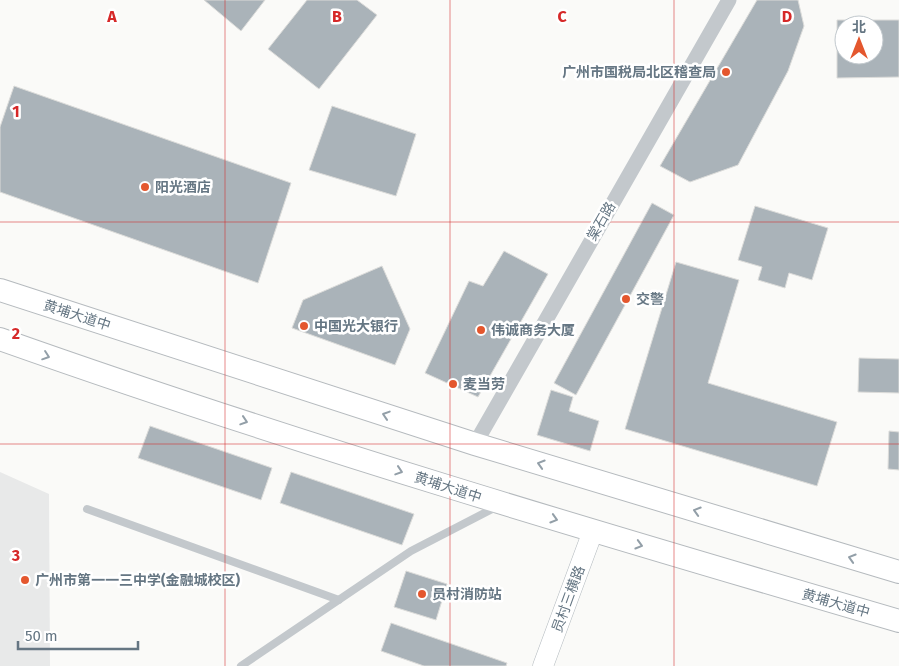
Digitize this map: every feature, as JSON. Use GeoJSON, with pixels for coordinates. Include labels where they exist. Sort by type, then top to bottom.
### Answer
{"type":"FeatureCollection","features":[{"type":"Feature","properties":{"kind":"main road","name":"黄埔大道中"},"geometry":{"type":"LineString","coordinates":[[0,290],[475,444],[899,572]]}},
{"type":"Feature","properties":{"kind":"main road","name":"黄埔大道中"},"geometry":{"type":"LineString","coordinates":[[0,340],[166,396],[502,504],[899,622]]}},
{"type":"Feature","properties":{"kind":"street","name":"棠石路"},"geometry":{"type":"LineString","coordinates":[[475,444],[729,0]]}},
{"type":"Feature","properties":{"kind":"street","name":"员村三横路"},"geometry":{"type":"LineString","coordinates":[[543,666],[593,531]]}},
{"type":"Feature","properties":{"kind":"lane"},"geometry":{"type":"LineString","coordinates":[[241,666],[411,551],[502,504]]}},
{"type":"Feature","properties":{"kind":"lane"},"geometry":{"type":"LineString","coordinates":[[87,509],[339,600]]}},
{"type":"Feature","properties":{"kind":"shaded area","name":"广州市第一一三中学(金融城校区)"},"geometry":{"type":"Polygon","coordinates":[[[0,472],[49,494],[50,666],[0,666],[0,472]]]}},
{"type":"Feature","properties":{"kind":"building"},"geometry":{"type":"Polygon","coordinates":[[[204,0],[265,0],[241,31],[204,0]]]}},
{"type":"Feature","properties":{"kind":"building"},"geometry":{"type":"Polygon","coordinates":[[[307,0],[357,0],[377,15],[319,89],[268,49],[307,0]]]}},
{"type":"Feature","properties":{"kind":"building"},"geometry":{"type":"Polygon","coordinates":[[[757,0],[798,0],[804,26],[788,71],[738,165],[690,182],[660,166],[757,0]]]}},
{"type":"Feature","properties":{"kind":"building"},"geometry":{"type":"Polygon","coordinates":[[[884,20],[899,20],[899,77],[837,78],[837,65],[884,65],[884,20]]]}},
{"type":"Feature","properties":{"kind":"building","name":"阳光酒店"},"geometry":{"type":"Polygon","coordinates":[[[14,86],[291,183],[258,283],[0,192],[0,127],[14,86]]]}},
{"type":"Feature","properties":{"kind":"building"},"geometry":{"type":"Polygon","coordinates":[[[332,106],[416,134],[396,196],[309,170],[332,106]]]}},
{"type":"Feature","properties":{"kind":"building"},"geometry":{"type":"Polygon","coordinates":[[[652,203],[674,215],[576,395],[554,383],[652,203]]]}},
{"type":"Feature","properties":{"kind":"building"},"geometry":{"type":"Polygon","coordinates":[[[755,206],[828,228],[812,280],[789,273],[785,288],[758,280],[762,267],[738,260],[755,206]]]}},
{"type":"Feature","properties":{"kind":"building","name":"伟诚商务大厦"},"geometry":{"type":"Polygon","coordinates":[[[504,251],[548,274],[478,397],[425,373],[469,281],[483,286],[504,251]]]}},
{"type":"Feature","properties":{"kind":"building"},"geometry":{"type":"Polygon","coordinates":[[[676,262],[739,280],[708,383],[837,422],[817,486],[625,429],[676,262]]]}},
{"type":"Feature","properties":{"kind":"building"},"geometry":{"type":"Polygon","coordinates":[[[382,266],[410,329],[395,365],[292,328],[303,300],[382,266]]]}},
{"type":"Feature","properties":{"kind":"building"},"geometry":{"type":"Polygon","coordinates":[[[859,358],[899,359],[899,393],[858,392],[859,358]]]}},
{"type":"Feature","properties":{"kind":"building"},"geometry":{"type":"Polygon","coordinates":[[[551,390],[573,397],[569,411],[599,421],[590,451],[537,435],[551,390]]]}},
{"type":"Feature","properties":{"kind":"building"},"geometry":{"type":"Polygon","coordinates":[[[150,426],[272,468],[261,500],[138,458],[150,426]]]}},
{"type":"Feature","properties":{"kind":"building"},"geometry":{"type":"Polygon","coordinates":[[[889,431],[899,432],[899,470],[888,469],[889,431]]]}},
{"type":"Feature","properties":{"kind":"building"},"geometry":{"type":"Polygon","coordinates":[[[291,472],[414,514],[402,545],[280,503],[291,472]]]}},
{"type":"Feature","properties":{"kind":"building"},"geometry":{"type":"Polygon","coordinates":[[[406,571],[447,584],[436,620],[394,607],[406,571]]]}},
{"type":"Feature","properties":{"kind":"building"},"geometry":{"type":"Polygon","coordinates":[[[391,623],[507,663],[506,666],[424,666],[381,651],[391,623]]]}},
{"type":"Feature","properties":{"kind":"place","name":"广州市国税局北区稽查局"},"geometry":{"type":"Point","coordinates":[726,72]}},
{"type":"Feature","properties":{"kind":"place","name":"阳光酒店"},"geometry":{"type":"Point","coordinates":[145,187]}},
{"type":"Feature","properties":{"kind":"place","name":"交警"},"geometry":{"type":"Point","coordinates":[626,299]}},
{"type":"Feature","properties":{"kind":"place","name":"中国光大银行"},"geometry":{"type":"Point","coordinates":[304,326]}},
{"type":"Feature","properties":{"kind":"place","name":"伟诚商务大厦"},"geometry":{"type":"Point","coordinates":[481,330]}},
{"type":"Feature","properties":{"kind":"place","name":"麦当劳"},"geometry":{"type":"Point","coordinates":[453,384]}},
{"type":"Feature","properties":{"kind":"place","name":"广州市第一一三中学(金融城校区)"},"geometry":{"type":"Point","coordinates":[25,580]}},
{"type":"Feature","properties":{"kind":"place","name":"员村消防站"},"geometry":{"type":"Point","coordinates":[422,594]}}]}
